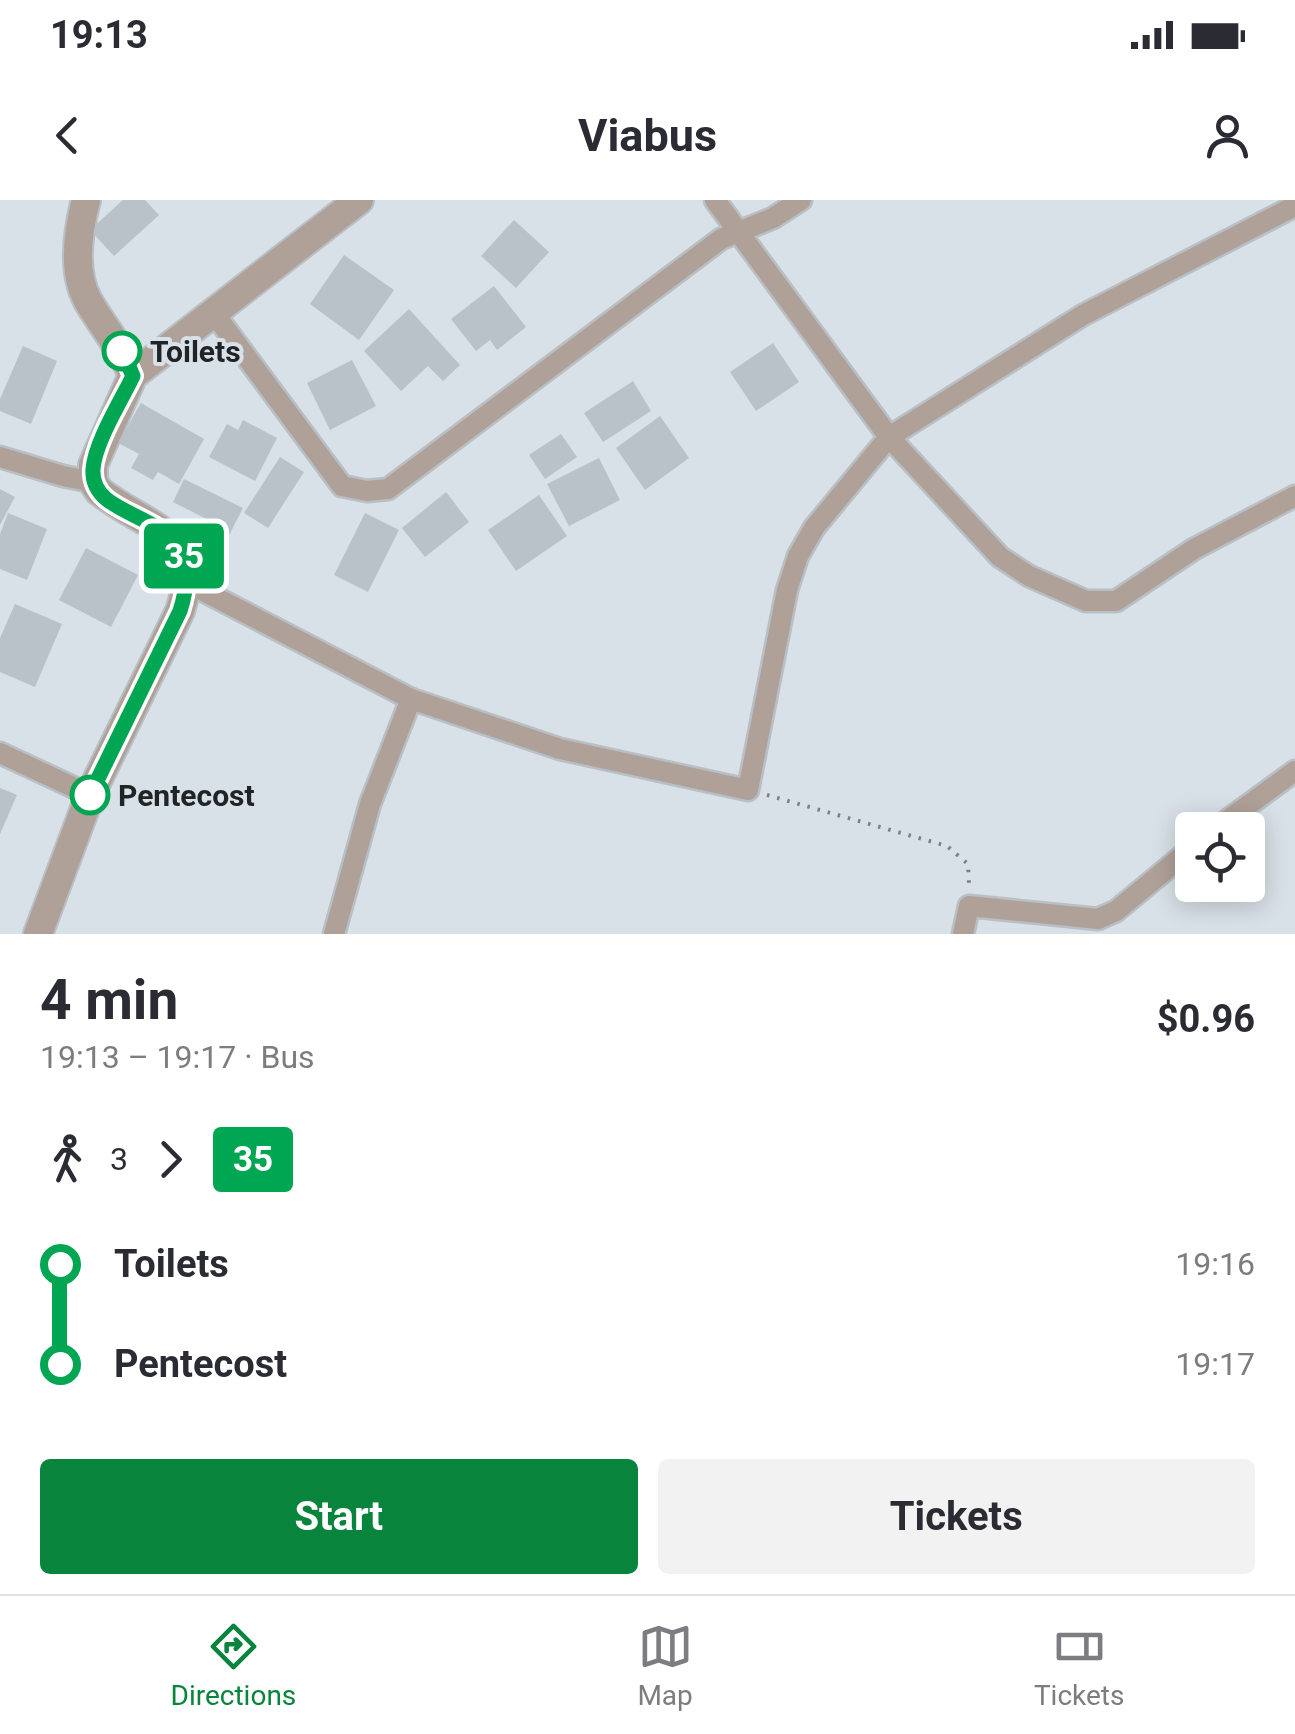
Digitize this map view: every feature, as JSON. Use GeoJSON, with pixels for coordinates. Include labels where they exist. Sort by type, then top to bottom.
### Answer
{"type":"FeatureCollection","features":[{"type":"Feature","properties":{"kind":"street"},"geometry":{"type":"LineString","coordinates":[[86,200],[79,247],[80,274],[87,299],[120,344],[133,376]]}},
{"type":"Feature","properties":{"kind":"street"},"geometry":{"type":"LineString","coordinates":[[38,934],[90,795],[180,611],[188,584],[185,558],[178,545],[162,530],[113,502],[93,482],[98,449],[133,376],[359,200]]}},
{"type":"Feature","properties":{"kind":"street"},"geometry":{"type":"LineString","coordinates":[[715,200],[889,437],[1000,558],[1029,576],[1086,601],[1116,601],[1194,549],[1295,496]]}},
{"type":"Feature","properties":{"kind":"street"},"geometry":{"type":"LineString","coordinates":[[214,312],[342,486],[368,492],[388,489],[720,239],[772,218],[801,200]]}},
{"type":"Feature","properties":{"kind":"street"},"geometry":{"type":"LineString","coordinates":[[188,584],[411,699],[560,749],[748,790],[787,590],[798,556],[814,528],[889,437],[1083,315],[1295,206]]}},
{"type":"Feature","properties":{"kind":"street"},"geometry":{"type":"LineString","coordinates":[[0,457],[93,482]]}},
{"type":"Feature","properties":{"kind":"street"},"geometry":{"type":"LineString","coordinates":[[334,934],[370,804],[411,699]]}},
{"type":"Feature","properties":{"kind":"street"},"geometry":{"type":"LineString","coordinates":[[0,753],[90,795]]}},
{"type":"Feature","properties":{"kind":"street"},"geometry":{"type":"LineString","coordinates":[[1239,812],[1295,771]]}},
{"type":"Feature","properties":{"kind":"street"},"geometry":{"type":"LineString","coordinates":[[963,934],[969,906],[1098,920],[1116,911],[1175,862]]}},
{"type":"Feature","properties":{"kind":"path"},"geometry":{"type":"LineString","coordinates":[[748,790],[947,846],[968,864],[969,906]]}},
{"type":"Feature","properties":{"kind":"building"},"geometry":{"type":"Polygon","coordinates":[[[123,200],[145,200],[159,215],[114,256],[90,230],[123,200]]]}},
{"type":"Feature","properties":{"kind":"building"},"geometry":{"type":"Polygon","coordinates":[[[514,220],[549,252],[516,288],[481,256],[514,220]]]}},
{"type":"Feature","properties":{"kind":"building"},"geometry":{"type":"Polygon","coordinates":[[[344,255],[394,290],[359,340],[310,304],[344,255]]]}},
{"type":"Feature","properties":{"kind":"building"},"geometry":{"type":"Polygon","coordinates":[[[494,286],[526,327],[497,350],[490,340],[476,351],[451,319],[494,286]]]}},
{"type":"Feature","properties":{"kind":"building"},"geometry":{"type":"Polygon","coordinates":[[[409,309],[460,365],[443,381],[428,366],[401,391],[364,351],[409,309]]]}},
{"type":"Feature","properties":{"kind":"building"},"geometry":{"type":"Polygon","coordinates":[[[773,343],[799,382],[756,411],[730,372],[773,343]]]}},
{"type":"Feature","properties":{"kind":"building"},"geometry":{"type":"Polygon","coordinates":[[[23,346],[57,361],[31,424],[0,411],[0,399],[23,346]]]}},
{"type":"Feature","properties":{"kind":"building"},"geometry":{"type":"Polygon","coordinates":[[[352,360],[376,406],[330,430],[307,383],[352,360]]]}},
{"type":"Feature","properties":{"kind":"building"},"geometry":{"type":"Polygon","coordinates":[[[633,381],[651,411],[603,442],[584,413],[633,381]]]}},
{"type":"Feature","properties":{"kind":"building"},"geometry":{"type":"Polygon","coordinates":[[[141,403],[204,439],[179,484],[158,472],[153,480],[131,468],[139,454],[118,443],[141,403]]]}},
{"type":"Feature","properties":{"kind":"building"},"geometry":{"type":"Polygon","coordinates":[[[660,416],[689,458],[645,490],[616,448],[660,416]]]}},
{"type":"Feature","properties":{"kind":"building"},"geometry":{"type":"Polygon","coordinates":[[[243,420],[277,438],[255,481],[209,457],[227,424],[238,430],[243,420]]]}},
{"type":"Feature","properties":{"kind":"building"},"geometry":{"type":"Polygon","coordinates":[[[561,434],[577,457],[545,479],[529,455],[561,434]]]}},
{"type":"Feature","properties":{"kind":"building"},"geometry":{"type":"Polygon","coordinates":[[[280,457],[304,472],[268,528],[244,513],[280,457]]]}},
{"type":"Feature","properties":{"kind":"building"},"geometry":{"type":"Polygon","coordinates":[[[599,458],[620,500],[569,526],[547,484],[599,458]]]}},
{"type":"Feature","properties":{"kind":"building"},"geometry":{"type":"Polygon","coordinates":[[[184,479],[243,508],[224,545],[215,540],[222,527],[173,502],[184,479]]]}},
{"type":"Feature","properties":{"kind":"building"},"geometry":{"type":"Polygon","coordinates":[[[0,489],[15,497],[0,525],[0,489]]]}},
{"type":"Feature","properties":{"kind":"building"},"geometry":{"type":"Polygon","coordinates":[[[446,492],[469,522],[425,557],[402,528],[446,492]]]}},
{"type":"Feature","properties":{"kind":"building"},"geometry":{"type":"Polygon","coordinates":[[[539,495],[567,536],[516,571],[488,530],[539,495]]]}},
{"type":"Feature","properties":{"kind":"building"},"geometry":{"type":"Polygon","coordinates":[[[8,513],[47,529],[27,580],[0,569],[0,534],[8,513]]]}},
{"type":"Feature","properties":{"kind":"building"},"geometry":{"type":"Polygon","coordinates":[[[365,513],[399,530],[368,592],[334,575],[365,513]]]}},
{"type":"Feature","properties":{"kind":"building"},"geometry":{"type":"Polygon","coordinates":[[[86,548],[138,575],[111,627],[59,600],[86,548]]]}},
{"type":"Feature","properties":{"kind":"building"},"geometry":{"type":"Polygon","coordinates":[[[15,604],[62,624],[35,687],[0,672],[0,638],[15,604]]]}},
{"type":"Feature","properties":{"kind":"building"},"geometry":{"type":"Polygon","coordinates":[[[0,788],[17,795],[0,834],[0,788]]]}},
{"type":"Feature","properties":{"kind":"bus line","name":"35"},"geometry":{"type":"LineString","coordinates":[[90,795],[180,611],[188,584],[185,558],[178,545],[162,530],[113,502],[93,482],[98,449],[133,376],[122,351]]}},
{"type":"Feature","properties":{"kind":"place","name":"Toilets"},"geometry":{"type":"Point","coordinates":[122,351]}},
{"type":"Feature","properties":{"kind":"place","name":"Pentecost"},"geometry":{"type":"Point","coordinates":[90,795]}}]}
